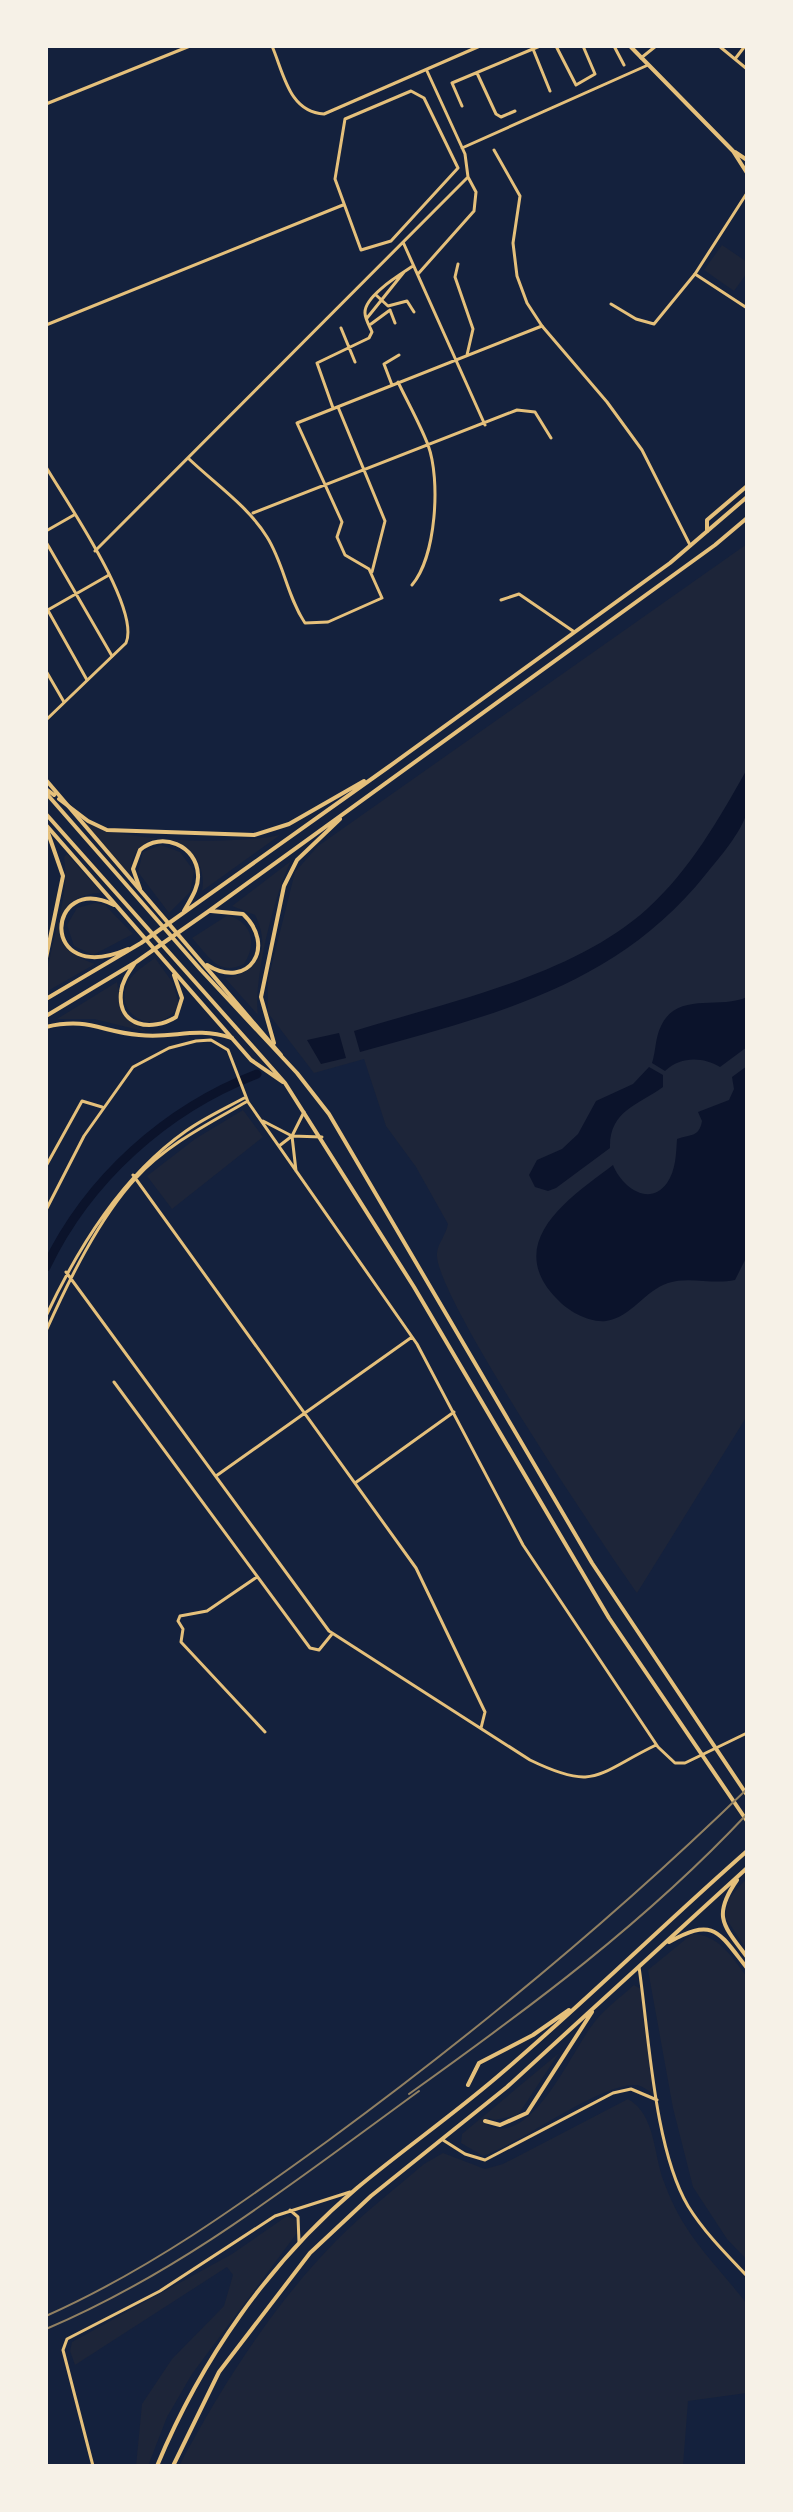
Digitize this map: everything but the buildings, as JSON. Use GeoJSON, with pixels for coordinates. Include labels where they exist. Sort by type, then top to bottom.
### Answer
{"type":"FeatureCollection","features":[{"type":"Feature","properties":{"kind":"main road"},"geometry":{"type":"LineString","coordinates":[[630,46],[733,151],[747,173]]}},
{"type":"Feature","properties":{"kind":"main road"},"geometry":{"type":"LineString","coordinates":[[733,151],[747,160]]}},
{"type":"Feature","properties":{"kind":"main road"},"geometry":{"type":"LineString","coordinates":[[707,531],[707,520],[747,486]]}},
{"type":"Feature","properties":{"kind":"main road"},"geometry":{"type":"LineString","coordinates":[[46,999],[141,943],[387,768],[690,545],[747,497]]}},
{"type":"Feature","properties":{"kind":"main road"},"geometry":{"type":"LineString","coordinates":[[46,1016],[136,962],[209,911],[715,545],[747,518]]}},
{"type":"Feature","properties":{"kind":"main road"},"geometry":{"type":"LineString","coordinates":[[46,790],[88,821],[107,830],[250,836],[295,821],[387,768]]}},
{"type":"Feature","properties":{"kind":"main road"},"geometry":{"type":"LineString","coordinates":[[46,780],[59,799],[207,965],[297,1073],[353,1151],[548,1490],[747,1795]]}},
{"type":"Feature","properties":{"kind":"main road"},"geometry":{"type":"LineString","coordinates":[[46,790],[60,810],[272,1044]]}},
{"type":"Feature","properties":{"kind":"main road"},"geometry":{"type":"LineString","coordinates":[[272,1044],[261,997],[284,886],[297,860],[353,806]]}},
{"type":"Feature","properties":{"kind":"main road"},"geometry":{"type":"LineString","coordinates":[[46,815],[285,1083],[322,1137],[554,1529],[747,1821]]}},
{"type":"Feature","properties":{"kind":"main road"},"geometry":{"type":"LineString","coordinates":[[46,826],[251,1060],[285,1083]]}},
{"type":"Feature","properties":{"kind":"main road"},"geometry":{"type":"LineString","coordinates":[[46,826],[63,876],[46,958]]}},
{"type":"Feature","properties":{"kind":"main road"},"geometry":{"type":"LineString","coordinates":[[140,889],[133,869],[140,850],[157,841],[181,846],[195,861],[198,876],[183,913]]}},
{"type":"Feature","properties":{"kind":"main road"},"geometry":{"type":"LineString","coordinates":[[114,905],[95,896],[72,904],[62,923],[63,938],[70,949],[81,957],[95,960],[141,943]]}},
{"type":"Feature","properties":{"kind":"main road"},"geometry":{"type":"LineString","coordinates":[[207,965],[219,973],[236,974],[253,962],[259,943],[251,922],[243,914],[209,911]]}},
{"type":"Feature","properties":{"kind":"main road"},"geometry":{"type":"LineString","coordinates":[[136,962],[121,989],[121,1000],[127,1015],[139,1024],[159,1027],[176,1017],[182,998],[174,975]]}},
{"type":"Feature","properties":{"kind":"main road"},"geometry":{"type":"LineString","coordinates":[[46,1027],[87,1022],[137,1035],[197,1030],[232,1038]]}},
{"type":"Feature","properties":{"kind":"main road"},"geometry":{"type":"LineString","coordinates":[[157,2466],[206,2366],[246,2308],[299,2244],[356,2190],[492,2082],[747,1851]]}},
{"type":"Feature","properties":{"kind":"main road"},"geometry":{"type":"LineString","coordinates":[[173,2466],[219,2372],[310,2253],[371,2196],[443,2140],[747,1868]]}},
{"type":"Feature","properties":{"kind":"main road"},"geometry":{"type":"LineString","coordinates":[[741,1873],[725,1897],[721,1912],[726,1929],[747,1957]]}},
{"type":"Feature","properties":{"kind":"main road"},"geometry":{"type":"LineString","coordinates":[[663,1945],[695,1928],[710,1928],[725,1939],[747,1968]]}},
{"type":"Feature","properties":{"kind":"main road"},"geometry":{"type":"LineString","coordinates":[[468,2085],[469,2076],[479,2063],[533,2035],[596,1989]]}},
{"type":"Feature","properties":{"kind":"main road"},"geometry":{"type":"LineString","coordinates":[[485,2121],[500,2125],[527,2113],[597,2004]]}},
{"type":"Feature","properties":{"kind":"street"},"geometry":{"type":"LineString","coordinates":[[46,104],[190,46]]}},
{"type":"Feature","properties":{"kind":"street"},"geometry":{"type":"LineString","coordinates":[[272,46],[296,102],[312,113],[336,110],[480,46]]}},
{"type":"Feature","properties":{"kind":"street"},"geometry":{"type":"LineString","coordinates":[[462,106],[452,83],[540,46]]}},
{"type":"Feature","properties":{"kind":"street"},"geometry":{"type":"LineString","coordinates":[[556,46],[576,85],[595,74],[583,46]]}},
{"type":"Feature","properties":{"kind":"street"},"geometry":{"type":"LineString","coordinates":[[614,46],[624,65]]}},
{"type":"Feature","properties":{"kind":"street"},"geometry":{"type":"LineString","coordinates":[[641,58],[656,46]]}},
{"type":"Feature","properties":{"kind":"street"},"geometry":{"type":"LineString","coordinates":[[719,46],[747,69]]}},
{"type":"Feature","properties":{"kind":"street"},"geometry":{"type":"LineString","coordinates":[[735,59],[745,46]]}},
{"type":"Feature","properties":{"kind":"street"},"geometry":{"type":"LineString","coordinates":[[533,49],[550,91]]}},
{"type":"Feature","properties":{"kind":"street"},"geometry":{"type":"LineString","coordinates":[[462,148],[648,65]]}},
{"type":"Feature","properties":{"kind":"street"},"geometry":{"type":"LineString","coordinates":[[417,275],[474,211],[476,192],[468,177],[462,148],[427,71]]}},
{"type":"Feature","properties":{"kind":"street"},"geometry":{"type":"LineString","coordinates":[[477,73],[497,115],[515,111]]}},
{"type":"Feature","properties":{"kind":"street"},"geometry":{"type":"LineString","coordinates":[[411,91],[424,98],[458,168],[391,241],[361,250],[335,179],[345,119],[411,91]]}},
{"type":"Feature","properties":{"kind":"street"},"geometry":{"type":"LineString","coordinates":[[424,98],[436,91]]}},
{"type":"Feature","properties":{"kind":"street"},"geometry":{"type":"LineString","coordinates":[[494,150],[520,196],[513,243],[517,276],[527,303],[642,450],[690,545]]}},
{"type":"Feature","properties":{"kind":"street"},"geometry":{"type":"LineString","coordinates":[[95,551],[468,177]]}},
{"type":"Feature","properties":{"kind":"street"},"geometry":{"type":"LineString","coordinates":[[611,304],[636,319],[654,324],[695,274],[747,193]]}},
{"type":"Feature","properties":{"kind":"street"},"geometry":{"type":"LineString","coordinates":[[46,325],[343,205]]}},
{"type":"Feature","properties":{"kind":"street"},"geometry":{"type":"LineString","coordinates":[[403,242],[486,425]]}},
{"type":"Feature","properties":{"kind":"street"},"geometry":{"type":"LineString","coordinates":[[458,264],[455,277],[473,329],[467,355]]}},
{"type":"Feature","properties":{"kind":"street"},"geometry":{"type":"LineString","coordinates":[[372,574],[385,521],[317,363],[371,336],[366,307],[376,295],[413,266]]}},
{"type":"Feature","properties":{"kind":"street"},"geometry":{"type":"LineString","coordinates":[[367,318],[404,272]]}},
{"type":"Feature","properties":{"kind":"street"},"geometry":{"type":"LineString","coordinates":[[695,274],[747,308]]}},
{"type":"Feature","properties":{"kind":"street"},"geometry":{"type":"LineString","coordinates":[[376,295],[390,308],[395,323]]}},
{"type":"Feature","properties":{"kind":"street"},"geometry":{"type":"LineString","coordinates":[[370,326],[390,308],[406,300],[414,312]]}},
{"type":"Feature","properties":{"kind":"street"},"geometry":{"type":"LineString","coordinates":[[188,458],[251,514],[269,540],[293,605],[305,623],[328,622],[382,598],[369,569],[345,555],[337,537],[342,522],[297,423],[542,326]]}},
{"type":"Feature","properties":{"kind":"street"},"geometry":{"type":"LineString","coordinates":[[341,328],[355,362]]}},
{"type":"Feature","properties":{"kind":"street"},"geometry":{"type":"LineString","coordinates":[[392,385],[384,364],[399,355]]}},
{"type":"Feature","properties":{"kind":"street"},"geometry":{"type":"LineString","coordinates":[[398,382],[429,447],[435,487],[431,537],[418,578],[412,585]]}},
{"type":"Feature","properties":{"kind":"street"},"geometry":{"type":"LineString","coordinates":[[251,514],[486,425],[517,410],[535,412],[551,438]]}},
{"type":"Feature","properties":{"kind":"street"},"geometry":{"type":"LineString","coordinates":[[46,467],[121,596],[129,627],[126,643],[46,719]]}},
{"type":"Feature","properties":{"kind":"street"},"geometry":{"type":"LineString","coordinates":[[46,531],[74,515]]}},
{"type":"Feature","properties":{"kind":"street"},"geometry":{"type":"LineString","coordinates":[[46,542],[112,656]]}},
{"type":"Feature","properties":{"kind":"street"},"geometry":{"type":"LineString","coordinates":[[87,680],[47,609],[109,575]]}},
{"type":"Feature","properties":{"kind":"street"},"geometry":{"type":"LineString","coordinates":[[501,600],[519,594],[573,631]]}},
{"type":"Feature","properties":{"kind":"street"},"geometry":{"type":"LineString","coordinates":[[46,671],[64,702]]}},
{"type":"Feature","properties":{"kind":"street"},"geometry":{"type":"LineString","coordinates":[[46,1210],[102,1107],[133,1067],[169,1048],[211,1040],[228,1050],[246,1097],[296,1175],[412,1337],[523,1545],[656,1745],[669,1760],[685,1763],[747,1733]]}},
{"type":"Feature","properties":{"kind":"street"},"geometry":{"type":"LineString","coordinates":[[46,1316],[66,1272],[135,1177],[189,1134],[246,1097]]}},
{"type":"Feature","properties":{"kind":"street"},"geometry":{"type":"LineString","coordinates":[[46,1166],[82,1101],[102,1107]]}},
{"type":"Feature","properties":{"kind":"street"},"geometry":{"type":"LineString","coordinates":[[278,1147],[292,1136],[304,1112]]}},
{"type":"Feature","properties":{"kind":"street"},"geometry":{"type":"LineString","coordinates":[[260,1119],[292,1136],[322,1137]]}},
{"type":"Feature","properties":{"kind":"street"},"geometry":{"type":"LineString","coordinates":[[292,1136],[296,1175]]}},
{"type":"Feature","properties":{"kind":"street"},"geometry":{"type":"LineString","coordinates":[[46,1331],[70,1277],[135,1177]]}},
{"type":"Feature","properties":{"kind":"street"},"geometry":{"type":"LineString","coordinates":[[135,1177],[416,1568],[485,1712],[481,1728]]}},
{"type":"Feature","properties":{"kind":"street"},"geometry":{"type":"LineString","coordinates":[[66,1272],[332,1633],[530,1760],[566,1777],[579,1779],[603,1773],[656,1745]]}},
{"type":"Feature","properties":{"kind":"street"},"geometry":{"type":"LineString","coordinates":[[216,1476],[412,1337]]}},
{"type":"Feature","properties":{"kind":"street"},"geometry":{"type":"LineString","coordinates":[[114,1382],[310,1648],[319,1650],[332,1633]]}},
{"type":"Feature","properties":{"kind":"street"},"geometry":{"type":"LineString","coordinates":[[355,1483],[454,1412]]}},
{"type":"Feature","properties":{"kind":"street"},"geometry":{"type":"LineString","coordinates":[[257,1577],[207,1611],[180,1616],[178,1621],[183,1629],[181,1642],[265,1732]]}},
{"type":"Feature","properties":{"kind":"street"},"geometry":{"type":"LineString","coordinates":[[639,1966],[657,2100],[686,2203],[716,2244],[747,2276]]}},
{"type":"Feature","properties":{"kind":"street"},"geometry":{"type":"LineString","coordinates":[[443,2140],[465,2154],[485,2160],[613,2093],[631,2089],[657,2100]]}},
{"type":"Feature","properties":{"kind":"street"},"geometry":{"type":"LineString","coordinates":[[93,2466],[63,2350],[67,2339],[160,2291],[275,2216],[325,2203],[356,2190]]}},
{"type":"Feature","properties":{"kind":"street"},"geometry":{"type":"LineString","coordinates":[[290,2210],[298,2217],[299,2244]]}},
{"type":"Feature","properties":{"kind":"shaded area"},"geometry":{"type":"Polygon","coordinates":[[[722,245],[747,262],[747,273],[734,291],[704,270],[722,245]]]}},
{"type":"Feature","properties":{"kind":"shaded area"},"geometry":{"type":"Polygon","coordinates":[[[747,544],[747,1416],[637,1593],[523,1421],[462,1316],[443,1277],[437,1253],[448,1224],[416,1167],[386,1126],[364,1059],[314,1073],[268,1013],[268,980],[295,872],[318,846],[747,544]]]}},
{"type":"Feature","properties":{"kind":"shaded area"},"geometry":{"type":"Polygon","coordinates":[[[747,769],[748,807],[735,836],[671,913],[633,944],[549,992],[457,1024],[360,1052],[354,1031],[508,984],[583,952],[617,932],[647,909],[677,878],[714,825],[747,769]]]}},
{"type":"Feature","properties":{"kind":"shaded area"},"geometry":{"type":"Polygon","coordinates":[[[80,820],[121,833],[178,840],[235,840],[280,835],[202,891],[202,872],[195,857],[184,846],[170,840],[156,839],[143,844],[134,857],[130,876],[80,820]]]}},
{"type":"Feature","properties":{"kind":"shaded area"},"geometry":{"type":"Polygon","coordinates":[[[161,845],[180,852],[194,871],[190,892],[169,913],[138,872],[143,852],[161,845]]]}},
{"type":"Feature","properties":{"kind":"shaded area"},"geometry":{"type":"Polygon","coordinates":[[[67,854],[102,893],[71,902],[63,912],[60,923],[62,935],[68,947],[79,957],[95,964],[46,992],[64,891],[64,857],[67,854]]]}},
{"type":"Feature","properties":{"kind":"shaded area"},"geometry":{"type":"Polygon","coordinates":[[[291,861],[278,893],[267,936],[259,981],[258,1015],[225,978],[247,971],[259,957],[262,948],[260,927],[255,915],[232,906],[291,861]]]}},
{"type":"Feature","properties":{"kind":"shaded area"},"geometry":{"type":"Polygon","coordinates":[[[95,903],[105,905],[133,934],[93,955],[74,946],[67,925],[77,908],[95,903]]]}},
{"type":"Feature","properties":{"kind":"shaded area"},"geometry":{"type":"Polygon","coordinates":[[[228,915],[243,923],[251,942],[244,964],[227,968],[214,962],[192,938],[228,915]]]}},
{"type":"Feature","properties":{"kind":"shaded area"},"geometry":{"type":"Polygon","coordinates":[[[155,958],[173,983],[179,1005],[160,1021],[150,1022],[132,1014],[124,996],[132,976],[155,958]]]}},
{"type":"Feature","properties":{"kind":"shaded area"},"geometry":{"type":"Polygon","coordinates":[[[117,982],[123,1012],[147,1032],[94,1019],[57,1019],[117,982]]]}},
{"type":"Feature","properties":{"kind":"shaded area"},"geometry":{"type":"Polygon","coordinates":[[[747,997],[747,1047],[720,1067],[706,1061],[692,1060],[678,1063],[665,1071],[652,1063],[661,1026],[668,1015],[688,1005],[736,1001],[747,997]]]}},
{"type":"Feature","properties":{"kind":"shaded area"},"geometry":{"type":"Polygon","coordinates":[[[339,1033],[346,1058],[321,1064],[307,1040],[339,1033]]]}},
{"type":"Feature","properties":{"kind":"shaded area"},"geometry":{"type":"Polygon","coordinates":[[[747,1066],[747,1256],[735,1280],[668,1283],[615,1319],[606,1321],[586,1318],[567,1308],[542,1278],[536,1258],[539,1240],[549,1222],[562,1206],[613,1165],[622,1180],[636,1191],[652,1194],[660,1190],[672,1173],[677,1139],[699,1130],[702,1121],[698,1112],[729,1100],[734,1089],[732,1077],[747,1066]]]}},
{"type":"Feature","properties":{"kind":"shaded area"},"geometry":{"type":"Polygon","coordinates":[[[649,1067],[663,1075],[663,1087],[620,1117],[614,1125],[610,1148],[556,1188],[548,1191],[535,1187],[529,1175],[537,1160],[562,1149],[578,1134],[596,1101],[633,1084],[649,1067]]]}},
{"type":"Feature","properties":{"kind":"shaded area"},"geometry":{"type":"Polygon","coordinates":[[[243,1110],[263,1137],[172,1209],[147,1176],[195,1139],[243,1110]]]}},
{"type":"Feature","properties":{"kind":"shaded area"},"geometry":{"type":"Polygon","coordinates":[[[744,1881],[747,1882],[747,1950],[725,1917],[728,1900],[744,1881]]]}},
{"type":"Feature","properties":{"kind":"shaded area"},"geometry":{"type":"Polygon","coordinates":[[[692,1934],[717,1942],[747,1977],[747,2260],[727,2239],[693,2187],[673,2108],[648,1970],[692,1934]]]}},
{"type":"Feature","properties":{"kind":"shaded area"},"geometry":{"type":"Polygon","coordinates":[[[634,1985],[641,1989],[653,2094],[637,2085],[603,2093],[483,2156],[461,2143],[462,2134],[559,2053],[518,2115],[495,2120],[488,2118],[484,2123],[501,2129],[518,2124],[534,2111],[597,2019],[634,1985]]]}},
{"type":"Feature","properties":{"kind":"shaded area"},"geometry":{"type":"Polygon","coordinates":[[[628,2099],[637,2106],[649,2125],[660,2171],[681,2218],[700,2247],[747,2304],[747,2393],[688,2401],[683,2466],[179,2466],[231,2377],[291,2292],[346,2231],[424,2164],[443,2153],[485,2169],[503,2164],[628,2099]]]}},
{"type":"Feature","properties":{"kind":"shaded area"},"geometry":{"type":"Polygon","coordinates":[[[287,2216],[296,2220],[297,2233],[192,2374],[167,2417],[148,2466],[136,2466],[142,2404],[172,2359],[224,2306],[233,2275],[227,2267],[75,2365],[70,2351],[72,2342],[232,2254],[287,2216]]]}},
{"type":"Feature","properties":{"kind":"waterway"},"geometry":{"type":"LineString","coordinates":[[46,1267],[84,1205],[107,1176],[133,1151],[161,1127],[192,1107],[257,1074]]}},
{"type":"Feature","properties":{"kind":"railway"},"geometry":{"type":"LineString","coordinates":[[46,2316],[121,2278],[192,2236],[384,2099],[596,1927],[747,1789]]}},
{"type":"Feature","properties":{"kind":"railway"},"geometry":{"type":"LineString","coordinates":[[409,2094],[585,1963],[668,1891],[747,1814]]}},
{"type":"Feature","properties":{"kind":"railway"},"geometry":{"type":"LineString","coordinates":[[46,2329],[96,2306],[193,2251],[419,2091]]}}]}
